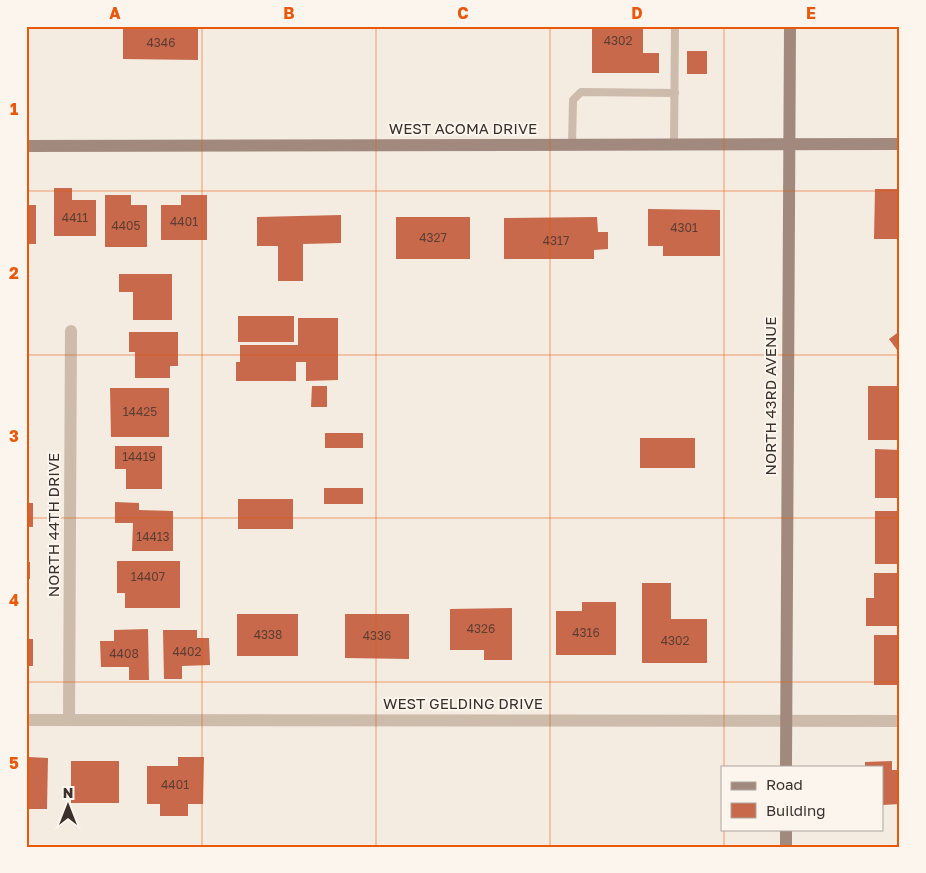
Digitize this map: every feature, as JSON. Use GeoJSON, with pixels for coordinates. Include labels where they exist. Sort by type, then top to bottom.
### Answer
{"type":"FeatureCollection","features":[{"type":"Feature","properties":{"kind":"street","name":"NORTH 43RD AVENUE"},"geometry":{"type":"LineString","coordinates":[[786,766],[790,26]]}},
{"type":"Feature","properties":{"kind":"street","name":"WEST ACOMA DRIVE"},"geometry":{"type":"LineString","coordinates":[[26,146],[900,144]]}},
{"type":"Feature","properties":{"kind":"street","name":"NORTH 44TH DRIVE"},"geometry":{"type":"LineString","coordinates":[[68,720],[71,331]]}},
{"type":"Feature","properties":{"kind":"street","name":"WEST GELDING DRIVE"},"geometry":{"type":"LineString","coordinates":[[26,720],[900,721]]}},
{"type":"Feature","properties":{"kind":"street"},"geometry":{"type":"LineString","coordinates":[[786,830],[786,847]]}},
{"type":"Feature","properties":{"kind":"lane"},"geometry":{"type":"LineString","coordinates":[[674,145],[675,26]]}},
{"type":"Feature","properties":{"kind":"lane"},"geometry":{"type":"LineString","coordinates":[[572,145],[573,100],[581,92],[675,93]]}},
{"type":"Feature","properties":{"kind":"building"},"geometry":{"type":"Polygon","coordinates":[[[123,26],[198,26],[198,60],[123,59],[123,26]]]}},
{"type":"Feature","properties":{"kind":"building"},"geometry":{"type":"Polygon","coordinates":[[[592,29],[643,29],[643,53],[659,53],[659,73],[592,73],[592,29]]]}},
{"type":"Feature","properties":{"kind":"building"},"geometry":{"type":"Polygon","coordinates":[[[687,51],[707,51],[707,74],[687,74],[687,51]]]}},
{"type":"Feature","properties":{"kind":"building"},"geometry":{"type":"Polygon","coordinates":[[[54,188],[72,188],[72,200],[96,200],[96,236],[54,236],[54,188]]]}},
{"type":"Feature","properties":{"kind":"building"},"geometry":{"type":"Polygon","coordinates":[[[875,189],[897,189],[897,207],[900,207],[900,239],[874,239],[875,189]]]}},
{"type":"Feature","properties":{"kind":"building"},"geometry":{"type":"Polygon","coordinates":[[[105,195],[131,195],[131,205],[147,205],[147,247],[105,247],[105,195]]]}},
{"type":"Feature","properties":{"kind":"building"},"geometry":{"type":"Polygon","coordinates":[[[181,195],[207,195],[207,240],[161,240],[161,205],[181,205],[181,195]]]}},
{"type":"Feature","properties":{"kind":"building"},"geometry":{"type":"Polygon","coordinates":[[[26,205],[36,205],[36,244],[26,244],[26,205]]]}},
{"type":"Feature","properties":{"kind":"building"},"geometry":{"type":"Polygon","coordinates":[[[648,209],[720,210],[720,256],[663,256],[663,246],[648,246],[648,209]]]}},
{"type":"Feature","properties":{"kind":"building"},"geometry":{"type":"Polygon","coordinates":[[[341,215],[341,243],[303,244],[303,281],[278,281],[278,246],[257,246],[257,217],[341,215]]]}},
{"type":"Feature","properties":{"kind":"building"},"geometry":{"type":"Polygon","coordinates":[[[396,217],[470,217],[470,259],[396,259],[396,217]]]}},
{"type":"Feature","properties":{"kind":"building"},"geometry":{"type":"Polygon","coordinates":[[[597,217],[598,232],[608,232],[608,249],[594,250],[594,259],[504,259],[504,218],[597,217]]]}},
{"type":"Feature","properties":{"kind":"building"},"geometry":{"type":"Polygon","coordinates":[[[119,274],[172,274],[172,320],[133,320],[133,292],[119,292],[119,274]]]}},
{"type":"Feature","properties":{"kind":"building"},"geometry":{"type":"Polygon","coordinates":[[[238,316],[294,316],[294,342],[238,342],[238,316]]]}},
{"type":"Feature","properties":{"kind":"building"},"geometry":{"type":"Polygon","coordinates":[[[298,318],[338,318],[338,380],[306,381],[306,362],[296,362],[296,381],[236,381],[236,362],[240,362],[240,345],[298,345],[298,318]]]}},
{"type":"Feature","properties":{"kind":"building"},"geometry":{"type":"Polygon","coordinates":[[[900,331],[900,354],[889,339],[900,331]]]}},
{"type":"Feature","properties":{"kind":"building"},"geometry":{"type":"Polygon","coordinates":[[[129,332],[178,332],[178,366],[170,366],[170,378],[135,378],[135,352],[129,352],[129,332]]]}},
{"type":"Feature","properties":{"kind":"building"},"geometry":{"type":"Polygon","coordinates":[[[312,386],[327,386],[327,407],[311,407],[312,386]]]}},
{"type":"Feature","properties":{"kind":"building"},"geometry":{"type":"Polygon","coordinates":[[[868,386],[900,386],[900,440],[868,440],[868,386]]]}},
{"type":"Feature","properties":{"kind":"building"},"geometry":{"type":"Polygon","coordinates":[[[110,388],[169,388],[169,437],[111,437],[110,388]]]}},
{"type":"Feature","properties":{"kind":"building"},"geometry":{"type":"Polygon","coordinates":[[[325,433],[363,433],[363,448],[325,448],[325,433]]]}},
{"type":"Feature","properties":{"kind":"building"},"geometry":{"type":"Polygon","coordinates":[[[640,438],[695,438],[695,468],[640,468],[640,438]]]}},
{"type":"Feature","properties":{"kind":"building"},"geometry":{"type":"Polygon","coordinates":[[[115,446],[162,446],[162,489],[126,489],[126,469],[115,469],[115,446]]]}},
{"type":"Feature","properties":{"kind":"building"},"geometry":{"type":"Polygon","coordinates":[[[26,448],[29,448],[29,471],[26,471],[26,448]]]}},
{"type":"Feature","properties":{"kind":"building"},"geometry":{"type":"Polygon","coordinates":[[[875,449],[900,450],[900,498],[875,498],[875,449]]]}},
{"type":"Feature","properties":{"kind":"building"},"geometry":{"type":"Polygon","coordinates":[[[324,488],[363,488],[363,504],[324,504],[324,488]]]}},
{"type":"Feature","properties":{"kind":"building"},"geometry":{"type":"Polygon","coordinates":[[[238,499],[293,499],[293,529],[238,529],[238,499]]]}},
{"type":"Feature","properties":{"kind":"building"},"geometry":{"type":"Polygon","coordinates":[[[115,502],[139,503],[139,510],[173,511],[173,551],[132,551],[133,523],[115,523],[115,502]]]}},
{"type":"Feature","properties":{"kind":"building"},"geometry":{"type":"Polygon","coordinates":[[[26,503],[33,503],[33,527],[26,527],[26,503]]]}},
{"type":"Feature","properties":{"kind":"building"},"geometry":{"type":"Polygon","coordinates":[[[875,511],[900,511],[900,564],[875,564],[875,511]]]}},
{"type":"Feature","properties":{"kind":"building"},"geometry":{"type":"Polygon","coordinates":[[[117,561],[180,561],[180,608],[125,608],[125,593],[117,593],[117,561]]]}},
{"type":"Feature","properties":{"kind":"building"},"geometry":{"type":"Polygon","coordinates":[[[26,562],[30,562],[30,579],[26,579],[26,562]]]}},
{"type":"Feature","properties":{"kind":"building"},"geometry":{"type":"Polygon","coordinates":[[[874,573],[900,573],[900,626],[866,626],[866,598],[874,598],[874,573]]]}},
{"type":"Feature","properties":{"kind":"building"},"geometry":{"type":"Polygon","coordinates":[[[642,583],[671,583],[671,619],[707,619],[707,663],[642,663],[642,583]]]}},
{"type":"Feature","properties":{"kind":"building"},"geometry":{"type":"Polygon","coordinates":[[[582,602],[616,602],[616,655],[556,655],[556,611],[582,611],[582,602]]]}},
{"type":"Feature","properties":{"kind":"building"},"geometry":{"type":"Polygon","coordinates":[[[512,608],[512,660],[484,660],[484,650],[450,650],[450,609],[512,608]]]}},
{"type":"Feature","properties":{"kind":"building"},"geometry":{"type":"Polygon","coordinates":[[[237,614],[298,614],[298,656],[237,656],[237,614]]]}},
{"type":"Feature","properties":{"kind":"building"},"geometry":{"type":"Polygon","coordinates":[[[345,614],[409,614],[409,659],[345,658],[345,614]]]}},
{"type":"Feature","properties":{"kind":"building"},"geometry":{"type":"Polygon","coordinates":[[[148,629],[149,680],[129,680],[129,667],[101,667],[100,641],[114,641],[114,630],[148,629]]]}},
{"type":"Feature","properties":{"kind":"building"},"geometry":{"type":"Polygon","coordinates":[[[163,630],[197,630],[197,638],[209,638],[210,665],[182,666],[182,679],[164,679],[163,630]]]}},
{"type":"Feature","properties":{"kind":"building"},"geometry":{"type":"Polygon","coordinates":[[[874,635],[900,635],[900,685],[874,685],[874,635]]]}},
{"type":"Feature","properties":{"kind":"building"},"geometry":{"type":"Polygon","coordinates":[[[26,639],[33,639],[33,666],[26,666],[26,639]]]}},
{"type":"Feature","properties":{"kind":"building"},"geometry":{"type":"Polygon","coordinates":[[[29,757],[48,758],[47,809],[26,809],[26,763],[29,763],[29,757]]]}},
{"type":"Feature","properties":{"kind":"building"},"geometry":{"type":"Polygon","coordinates":[[[178,757],[204,757],[203,804],[188,804],[188,816],[160,816],[160,804],[147,804],[147,766],[178,766],[178,757]]]}},
{"type":"Feature","properties":{"kind":"building"},"geometry":{"type":"Polygon","coordinates":[[[71,761],[119,761],[119,803],[71,803],[71,761]]]}},
{"type":"Feature","properties":{"kind":"building"},"geometry":{"type":"Polygon","coordinates":[[[892,761],[892,770],[900,770],[900,804],[884,805],[884,766],[865,766],[865,762],[892,761]]]}}]}
